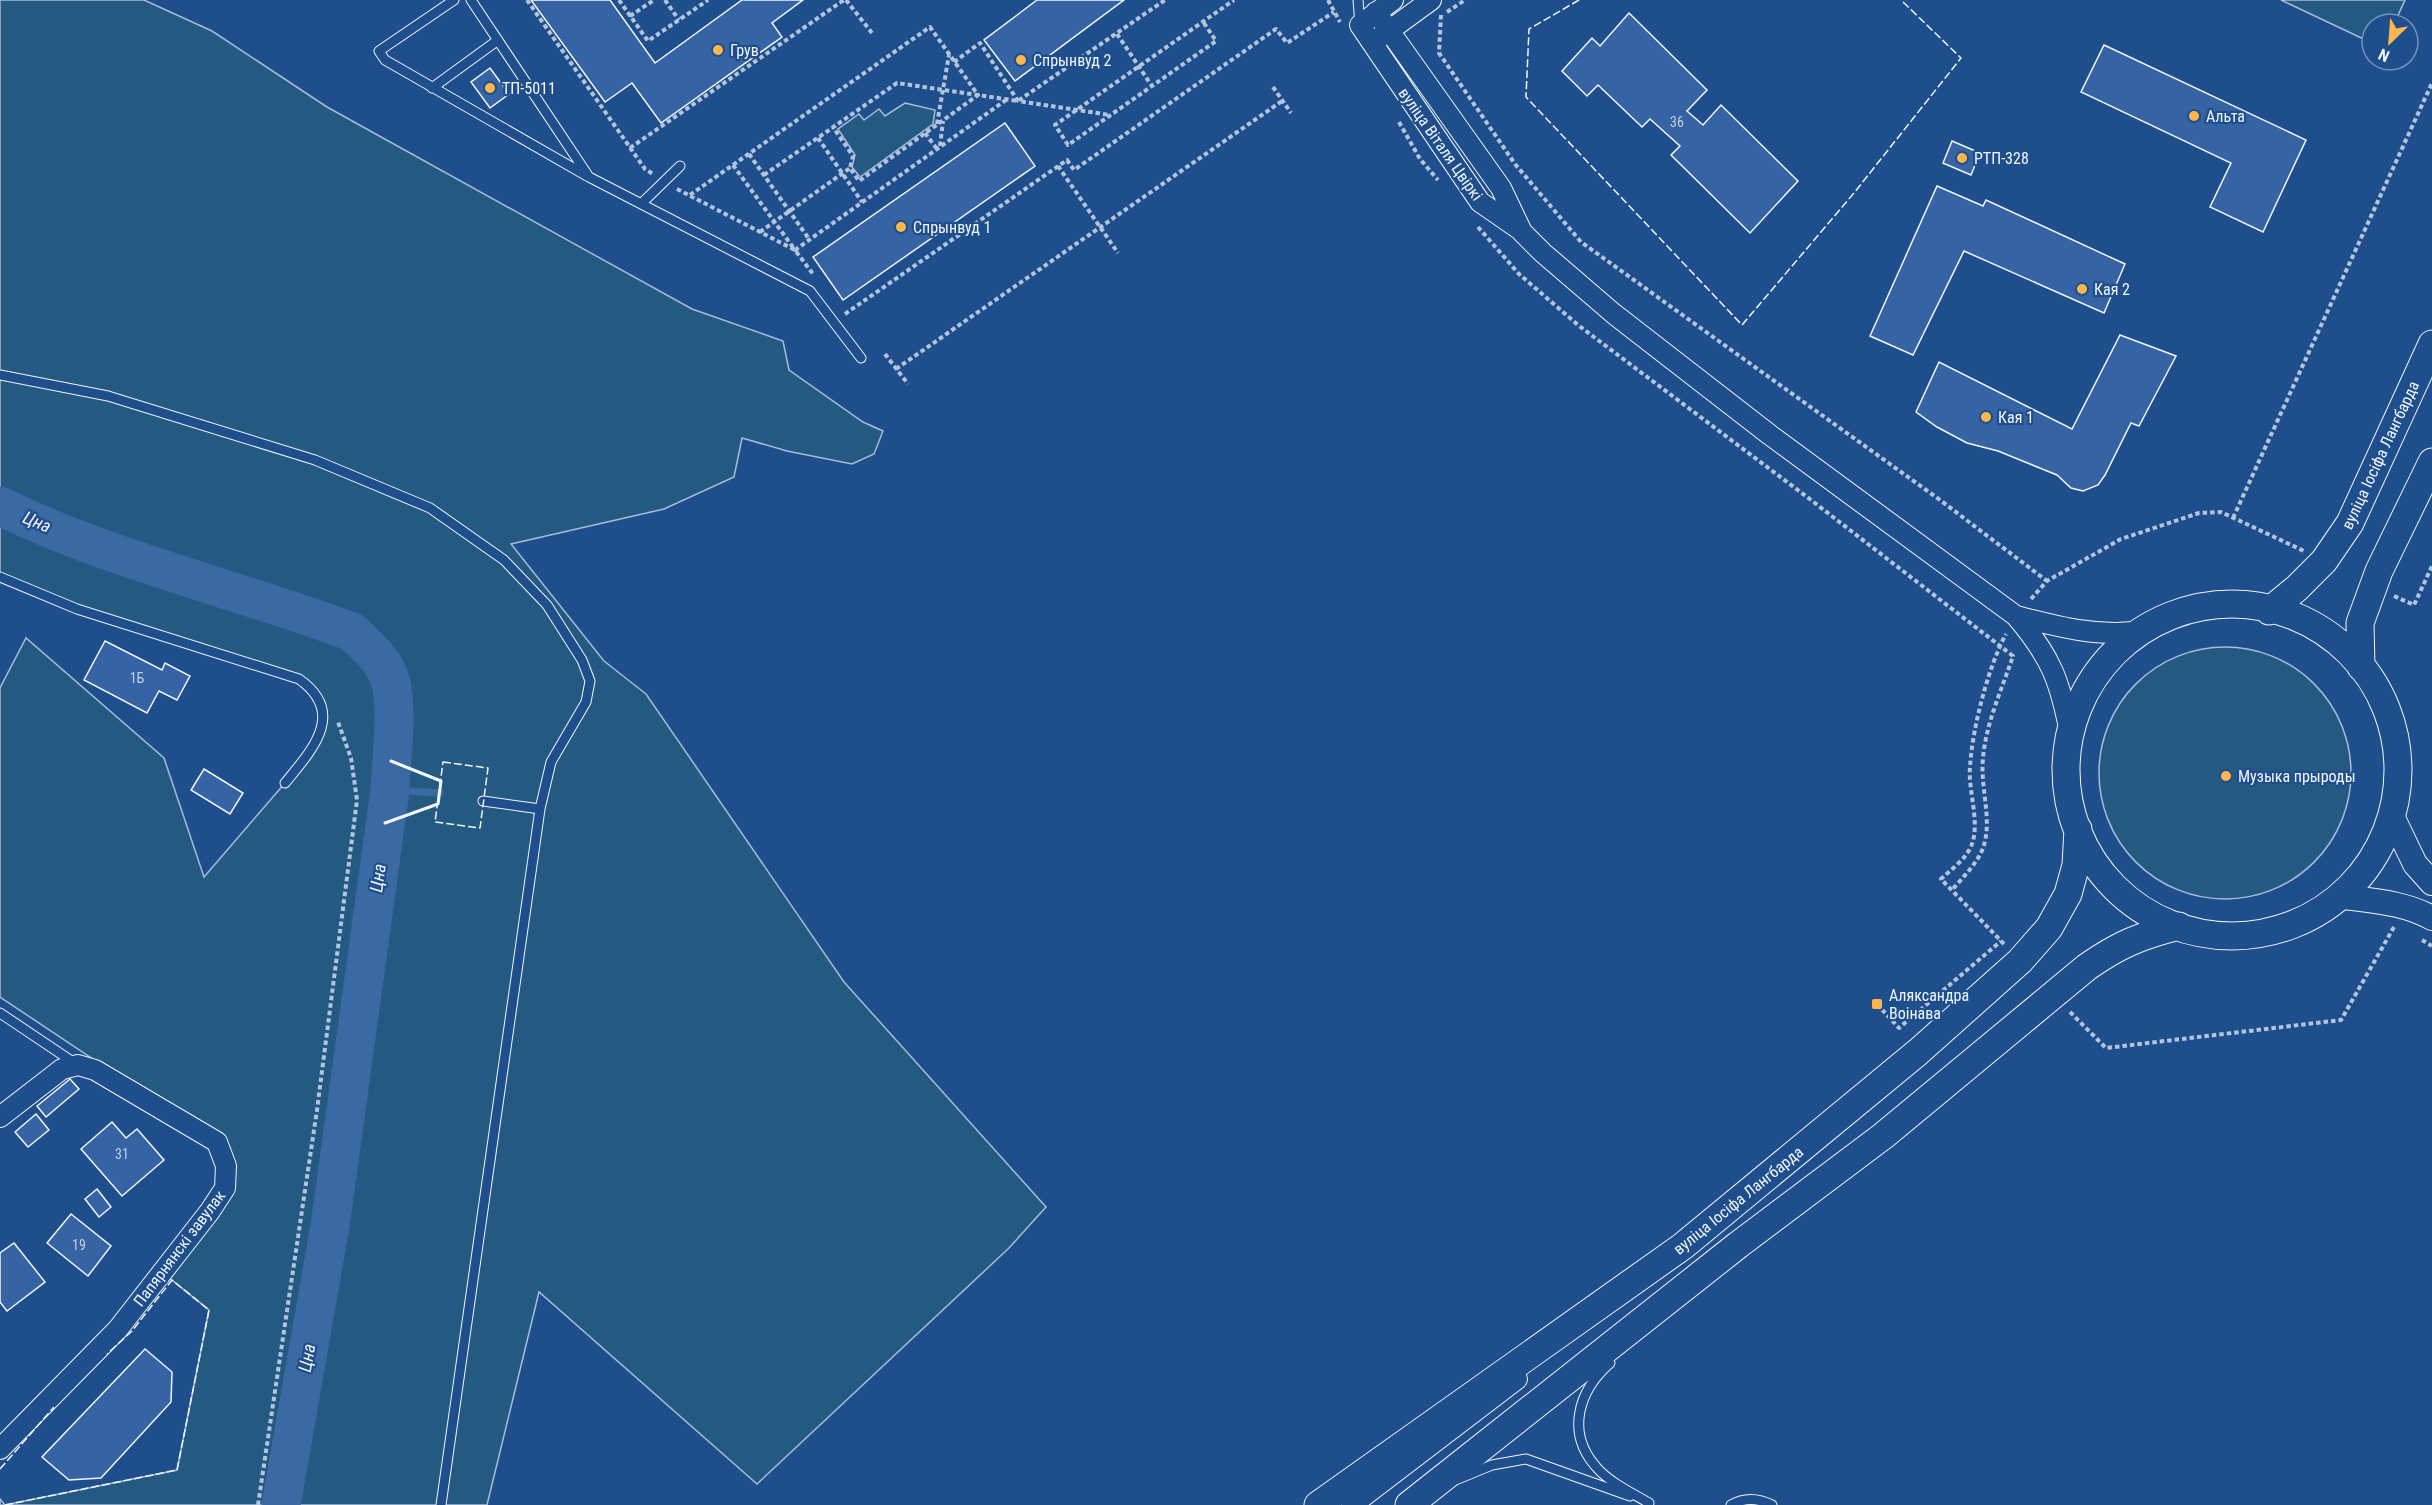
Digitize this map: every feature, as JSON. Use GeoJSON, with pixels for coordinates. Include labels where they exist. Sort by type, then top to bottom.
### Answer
{"type":"FeatureCollection","features":[{"type":"Feature","properties":{"kind":"main road","name":"вуліца Іосіфа Лангбарда"},"geometry":{"type":"LineString","coordinates":[[2269,611],[2297,588],[2324,561],[2350,523],[2432,344]]}},
{"type":"Feature","properties":{"kind":"main road"},"geometry":{"type":"LineString","coordinates":[[2361,667],[2360,623],[2379,571],[2432,462]]}},
{"type":"Feature","properties":{"kind":"main road"},"geometry":{"type":"LineString","coordinates":[[2232,604],[2269,611],[2319,632],[2344,647],[2361,667],[2382,708],[2393,744],[2399,780],[2392,816],[2367,874],[2345,897],[2319,915],[2274,932],[2226,936],[2179,926],[2157,916],[2118,888],[2102,870],[2078,828],[2067,781],[2070,733],[2080,702],[2100,666],[2134,632],[2155,619],[2197,605],[2232,604]]}},
{"type":"Feature","properties":{"kind":"main road","name":"вуліца Іосіфа Лангбарда"},"geometry":{"type":"LineString","coordinates":[[1318,1505],[1683,1246],[1918,1052],[2020,961],[2049,928],[2068,894],[2076,865],[2078,828]]}},
{"type":"Feature","properties":{"kind":"main road"},"geometry":{"type":"LineString","coordinates":[[1409,1505],[1738,1245],[1883,1136],[2087,967],[2118,945],[2146,934],[2179,926]]}},
{"type":"Feature","properties":{"kind":"street"},"geometry":{"type":"LineString","coordinates":[[1360,25],[1370,6],[1393,0]]}},
{"type":"Feature","properties":{"kind":"street"},"geometry":{"type":"LineString","coordinates":[[1372,43],[1431,0]]}},
{"type":"Feature","properties":{"kind":"street"},"geometry":{"type":"LineString","coordinates":[[1370,6],[1501,188],[1522,232],[1543,254],[1632,328],[1770,435],[2016,616],[2038,641],[2054,668],[2070,733]]}},
{"type":"Feature","properties":{"kind":"street","name":"вуліца Віталя Цвіркі"},"geometry":{"type":"LineString","coordinates":[[1360,25],[1480,202],[1522,232]]}},
{"type":"Feature","properties":{"kind":"street"},"geometry":{"type":"LineString","coordinates":[[2016,616],[2084,632],[2111,634],[2134,632]]}},
{"type":"Feature","properties":{"kind":"street"},"geometry":{"type":"LineString","coordinates":[[2392,816],[2415,864],[2432,883]]}},
{"type":"Feature","properties":{"kind":"street"},"geometry":{"type":"LineString","coordinates":[[2345,897],[2392,903],[2415,909],[2432,918]]}},
{"type":"Feature","properties":{"kind":"street"},"geometry":{"type":"LineString","coordinates":[[0,1117],[62,1069],[78,1065]]}},
{"type":"Feature","properties":{"kind":"street","name":"Папярнянскі завулак"},"geometry":{"type":"LineString","coordinates":[[0,1449],[118,1329],[225,1188],[226,1166],[217,1142],[95,1070],[78,1065]]}},
{"type":"Feature","properties":{"kind":"street"},"geometry":{"type":"LineString","coordinates":[[1352,1505],[1550,1355],[1683,1246]]}},
{"type":"Feature","properties":{"kind":"lane"},"geometry":{"type":"LineString","coordinates":[[454,0],[379,51],[385,60],[590,177],[810,291],[861,358]]}},
{"type":"Feature","properties":{"kind":"lane"},"geometry":{"type":"LineString","coordinates":[[471,0],[590,177]]}},
{"type":"Feature","properties":{"kind":"lane"},"geometry":{"type":"LineString","coordinates":[[1358,0],[1360,25]]}},
{"type":"Feature","properties":{"kind":"lane"},"geometry":{"type":"LineString","coordinates":[[432,88],[498,40]]}},
{"type":"Feature","properties":{"kind":"lane"},"geometry":{"type":"LineString","coordinates":[[642,203],[681,166]]}},
{"type":"Feature","properties":{"kind":"lane"},"geometry":{"type":"LineString","coordinates":[[0,375],[108,396],[315,460],[430,508],[504,560],[547,605],[582,660],[590,681],[586,702],[551,762],[540,809],[441,1505]]}},
{"type":"Feature","properties":{"kind":"lane"},"geometry":{"type":"LineString","coordinates":[[0,577],[77,609],[299,679],[313,689],[320,702],[322,730],[313,749],[285,783]]}},
{"type":"Feature","properties":{"kind":"lane"},"geometry":{"type":"LineString","coordinates":[[483,801],[540,809]]}},
{"type":"Feature","properties":{"kind":"lane"},"geometry":{"type":"LineString","coordinates":[[0,1013],[78,1065]]}},
{"type":"Feature","properties":{"kind":"lane"},"geometry":{"type":"LineString","coordinates":[[1635,1340],[1660,1308]]}},
{"type":"Feature","properties":{"kind":"lane"},"geometry":{"type":"LineString","coordinates":[[1620,1354],[1597,1374],[1580,1404],[1578,1429],[1588,1457],[1599,1470],[1652,1504]]}},
{"type":"Feature","properties":{"kind":"lane"},"geometry":{"type":"LineString","coordinates":[[1425,1505],[1458,1479],[1491,1465],[1526,1459],[1652,1504]]}},
{"type":"Feature","properties":{"kind":"lane"},"geometry":{"type":"LineString","coordinates":[[1731,1505],[1752,1499],[1772,1505]]}},
{"type":"Feature","properties":{"kind":"path"},"geometry":{"type":"LineString","coordinates":[[527,0],[645,169],[663,182],[795,250]]}},
{"type":"Feature","properties":{"kind":"path"},"geometry":{"type":"LineString","coordinates":[[619,0],[648,41],[708,0]]}},
{"type":"Feature","properties":{"kind":"path"},"geometry":{"type":"LineString","coordinates":[[630,16],[654,0]]}},
{"type":"Feature","properties":{"kind":"path"},"geometry":{"type":"LineString","coordinates":[[665,0],[679,20]]}},
{"type":"Feature","properties":{"kind":"path"},"geometry":{"type":"LineString","coordinates":[[630,148],[845,0],[872,33]]}},
{"type":"Feature","properties":{"kind":"path"},"geometry":{"type":"LineString","coordinates":[[1018,101],[1164,0]]}},
{"type":"Feature","properties":{"kind":"path"},"geometry":{"type":"LineString","coordinates":[[1204,23],[1216,41],[1068,145],[1055,125],[1234,0]]}},
{"type":"Feature","properties":{"kind":"path"},"geometry":{"type":"LineString","coordinates":[[1465,0],[1442,16],[1439,53],[1515,164],[1581,242],[1940,500],[2047,581]]}},
{"type":"Feature","properties":{"kind":"path"},"geometry":{"type":"LineString","coordinates":[[837,306],[844,315],[1067,160],[1074,170],[1276,29],[1287,43],[1334,12]]}},
{"type":"Feature","properties":{"kind":"path"},"geometry":{"type":"LineString","coordinates":[[690,195],[930,27],[978,95]]}},
{"type":"Feature","properties":{"kind":"path"},"geometry":{"type":"LineString","coordinates":[[1117,34],[1152,86]]}},
{"type":"Feature","properties":{"kind":"path"},"geometry":{"type":"LineString","coordinates":[[954,62],[980,43],[1018,101]]}},
{"type":"Feature","properties":{"kind":"path"},"geometry":{"type":"LineString","coordinates":[[937,124],[949,54]]}},
{"type":"Feature","properties":{"kind":"path"},"geometry":{"type":"LineString","coordinates":[[764,175],[897,83],[1110,115]]}},
{"type":"Feature","properties":{"kind":"path"},"geometry":{"type":"LineString","coordinates":[[2233,518],[2432,83]]}},
{"type":"Feature","properties":{"kind":"path"},"geometry":{"type":"LineString","coordinates":[[1273,87],[1291,114]]}},
{"type":"Feature","properties":{"kind":"path"},"geometry":{"type":"LineString","coordinates":[[833,127],[852,156],[850,168],[859,181],[978,95]]}},
{"type":"Feature","properties":{"kind":"path"},"geometry":{"type":"LineString","coordinates":[[795,250],[1007,100]]}},
{"type":"Feature","properties":{"kind":"path"},"geometry":{"type":"LineString","coordinates":[[896,369],[1282,101]]}},
{"type":"Feature","properties":{"kind":"path"},"geometry":{"type":"LineString","coordinates":[[938,148],[943,120]]}},
{"type":"Feature","properties":{"kind":"path"},"geometry":{"type":"LineString","coordinates":[[925,133],[938,148]]}},
{"type":"Feature","properties":{"kind":"path"},"geometry":{"type":"LineString","coordinates":[[818,138],[862,202]]}},
{"type":"Feature","properties":{"kind":"path"},"geometry":{"type":"LineString","coordinates":[[749,154],[809,239]]}},
{"type":"Feature","properties":{"kind":"path"},"geometry":{"type":"LineString","coordinates":[[734,165],[816,278]]}},
{"type":"Feature","properties":{"kind":"path"},"geometry":{"type":"LineString","coordinates":[[1058,166],[1118,253]]}},
{"type":"Feature","properties":{"kind":"path"},"geometry":{"type":"LineString","coordinates":[[760,232],[850,168]]}},
{"type":"Feature","properties":{"kind":"path"},"geometry":{"type":"LineString","coordinates":[[1519,274],[1578,325],[1811,500],[2013,656],[1993,715],[1983,756],[1986,825],[1984,846],[1972,867],[1952,890]]}},
{"type":"Feature","properties":{"kind":"path"},"geometry":{"type":"LineString","coordinates":[[885,354],[908,384]]}},
{"type":"Feature","properties":{"kind":"path"},"geometry":{"type":"LineString","coordinates":[[1999,646],[2016,616],[2047,581],[2121,539],[2199,513]]}},
{"type":"Feature","properties":{"kind":"path"},"geometry":{"type":"LineString","coordinates":[[2414,605],[2432,566]]}},
{"type":"Feature","properties":{"kind":"path"},"geometry":{"type":"LineString","coordinates":[[258,1505],[317,1110],[357,800],[351,758],[336,715],[313,689]]}},
{"type":"Feature","properties":{"kind":"path"},"geometry":{"type":"LineString","coordinates":[[1877,1004],[1899,1028],[2001,941]]}},
{"type":"Feature","properties":{"kind":"shaded area"},"geometry":{"type":"Polygon","coordinates":[[[0,0],[144,0],[212,31],[327,107],[692,309],[783,341],[789,370],[863,422],[883,431],[874,454],[852,464],[787,451],[742,438],[734,477],[664,509],[511,544],[604,661],[646,694],[844,982],[1046,1207],[1009,1248],[757,1484],[539,1292],[487,1505],[5,1505],[177,1470],[209,1310],[162,1272],[225,1188],[217,1142],[0,997],[0,688],[26,638],[164,758],[204,877],[285,783],[322,730],[320,702],[299,679],[77,609],[0,577],[0,0]]]}},
{"type":"Feature","properties":{"kind":"shaded area"},"geometry":{"type":"Polygon","coordinates":[[[2281,0],[2405,0],[2400,12],[2360,12],[2360,37],[2281,0]]]}},
{"type":"Feature","properties":{"kind":"shaded area"},"geometry":{"type":"Polygon","coordinates":[[[905,103],[935,110],[933,124],[860,177],[852,167],[855,155],[838,129],[859,114],[864,120],[879,109],[885,116],[905,103]]]}},
{"type":"Feature","properties":{"kind":"shaded area"},"geometry":{"type":"Polygon","coordinates":[[[2213,647],[2237,647],[2262,652],[2285,661],[2305,675],[2323,693],[2337,713],[2346,736],[2351,773],[2349,798],[2337,833],[2323,853],[2305,871],[2285,885],[2262,894],[2237,899],[2213,899],[2188,894],[2165,885],[2145,871],[2127,853],[2113,833],[2104,810],[2099,785],[2099,761],[2104,736],[2113,713],[2127,693],[2145,675],[2165,661],[2188,652],[2213,647]]]}},
{"type":"Feature","properties":{"kind":"building","name":"Грув"},"geometry":{"type":"Polygon","coordinates":[[[531,0],[610,0],[655,63],[742,0],[803,0],[772,23],[782,37],[661,123],[632,83],[605,102],[531,0]]]}},
{"type":"Feature","properties":{"kind":"building","name":"Спрынвуд 2"},"geometry":{"type":"Polygon","coordinates":[[[1037,0],[1124,0],[1015,81],[984,40],[1037,0]]]}},
{"type":"Feature","properties":{"kind":"building"},"geometry":{"type":"Polygon","coordinates":[[[1629,13],[1707,90],[1687,111],[1703,125],[1721,105],[1798,181],[1750,233],[1671,155],[1680,146],[1650,119],[1642,127],[1598,85],[1587,96],[1562,71],[1592,38],[1600,46],[1629,13]]]}},
{"type":"Feature","properties":{"kind":"building","name":"Альта"},"geometry":{"type":"Polygon","coordinates":[[[2104,45],[2306,140],[2263,232],[2210,207],[2231,163],[2081,92],[2104,45]]]}},
{"type":"Feature","properties":{"kind":"building","name":"ТП-5011"},"geometry":{"type":"Polygon","coordinates":[[[490,68],[509,94],[490,108],[471,82],[490,68]]]}},
{"type":"Feature","properties":{"kind":"building","name":"Спрынвуд 1"},"geometry":{"type":"Polygon","coordinates":[[[1005,123],[1035,166],[843,300],[813,257],[1005,123]]]}},
{"type":"Feature","properties":{"kind":"building","name":"РТП-328"},"geometry":{"type":"Polygon","coordinates":[[[1952,141],[1980,153],[1971,175],[1943,163],[1952,141]]]}},
{"type":"Feature","properties":{"kind":"building","name":"Кая 2"},"geometry":{"type":"Polygon","coordinates":[[[1937,186],[1983,206],[1986,200],[2125,264],[2104,313],[1964,251],[1913,355],[1870,336],[1937,186]]]}},
{"type":"Feature","properties":{"kind":"building","name":"Кая 1"},"geometry":{"type":"Polygon","coordinates":[[[2120,335],[2176,356],[2139,426],[2131,423],[2098,485],[2083,491],[2071,488],[2057,475],[1998,451],[1967,443],[1937,427],[1916,412],[1939,362],[2072,429],[2120,335]]]}},
{"type":"Feature","properties":{"kind":"building"},"geometry":{"type":"Polygon","coordinates":[[[105,641],[162,670],[165,663],[190,676],[177,700],[159,691],[147,713],[84,680],[105,641]]]}},
{"type":"Feature","properties":{"kind":"building"},"geometry":{"type":"Polygon","coordinates":[[[204,769],[243,793],[230,814],[191,790],[204,769]]]}},
{"type":"Feature","properties":{"kind":"building"},"geometry":{"type":"Polygon","coordinates":[[[70,1079],[79,1089],[46,1117],[37,1106],[70,1079]]]}},
{"type":"Feature","properties":{"kind":"building"},"geometry":{"type":"Polygon","coordinates":[[[36,1114],[49,1130],[28,1147],[15,1132],[36,1114]]]}},
{"type":"Feature","properties":{"kind":"building"},"geometry":{"type":"Polygon","coordinates":[[[112,1122],[126,1138],[137,1129],[164,1160],[122,1196],[81,1149],[112,1122]]]}},
{"type":"Feature","properties":{"kind":"building"},"geometry":{"type":"Polygon","coordinates":[[[97,1189],[111,1207],[99,1217],[85,1199],[97,1189]]]}},
{"type":"Feature","properties":{"kind":"building"},"geometry":{"type":"Polygon","coordinates":[[[71,1214],[111,1246],[88,1276],[47,1243],[71,1214]]]}},
{"type":"Feature","properties":{"kind":"building"},"geometry":{"type":"Polygon","coordinates":[[[14,1243],[45,1282],[7,1311],[0,1302],[0,1253],[14,1243]]]}},
{"type":"Feature","properties":{"kind":"building"},"geometry":{"type":"Polygon","coordinates":[[[145,1349],[172,1372],[171,1402],[101,1478],[69,1480],[42,1457],[145,1349]]]}},
{"type":"Feature","properties":{"kind":"waterway","name":"Цна"},"geometry":{"type":"LineString","coordinates":[[0,506],[86,543],[352,632],[370,649],[389,675],[393,695],[394,722],[390,790],[330,1226],[281,1505]]}},
{"type":"Feature","properties":{"kind":"waterway"},"geometry":{"type":"LineString","coordinates":[[390,790],[440,793]]}},
{"type":"Feature","properties":{"kind":"fence"},"geometry":{"type":"LineString","coordinates":[[1579,0],[1529,29],[1526,97],[1742,325],[1854,193],[1961,58],[1901,0]]}},
{"type":"Feature","properties":{"kind":"fence"},"geometry":{"type":"LineString","coordinates":[[443,762],[488,768],[480,828],[435,822],[443,762]]}},
{"type":"Feature","properties":{"kind":"fence"},"geometry":{"type":"LineString","coordinates":[[5,1505],[177,1470],[209,1310],[172,1280],[132,1331],[107,1354]]}},
{"type":"Feature","properties":{"kind":"fence"},"geometry":{"type":"LineString","coordinates":[[0,1469],[54,1407]]}},
{"type":"Feature","properties":{"kind":"wall"},"geometry":{"type":"LineString","coordinates":[[385,823],[438,804],[441,781],[391,761]]}},
{"type":"Feature","properties":{"kind":"place","name":"Грув"},"geometry":{"type":"Point","coordinates":[718,50]}},
{"type":"Feature","properties":{"kind":"place","name":"Спрынвуд 2"},"geometry":{"type":"Point","coordinates":[1021,60]}},
{"type":"Feature","properties":{"kind":"place","name":"ТП-5011"},"geometry":{"type":"Point","coordinates":[490,88]}},
{"type":"Feature","properties":{"kind":"place","name":"Альта"},"geometry":{"type":"Point","coordinates":[2194,116]}},
{"type":"Feature","properties":{"kind":"place","name":"РТП-328"},"geometry":{"type":"Point","coordinates":[1962,158]}},
{"type":"Feature","properties":{"kind":"place","name":"Спрынвуд 1"},"geometry":{"type":"Point","coordinates":[901,227]}},
{"type":"Feature","properties":{"kind":"place","name":"Кая 2"},"geometry":{"type":"Point","coordinates":[2082,289]}},
{"type":"Feature","properties":{"kind":"place","name":"Кая 1"},"geometry":{"type":"Point","coordinates":[1986,417]}},
{"type":"Feature","properties":{"kind":"place","name":"Музыка прыроды"},"geometry":{"type":"Point","coordinates":[2226,776]}},
{"type":"Feature","properties":{"kind":"place","name":"Аляксандра Воінава"},"geometry":{"type":"Point","coordinates":[1877,1004]}}]}
